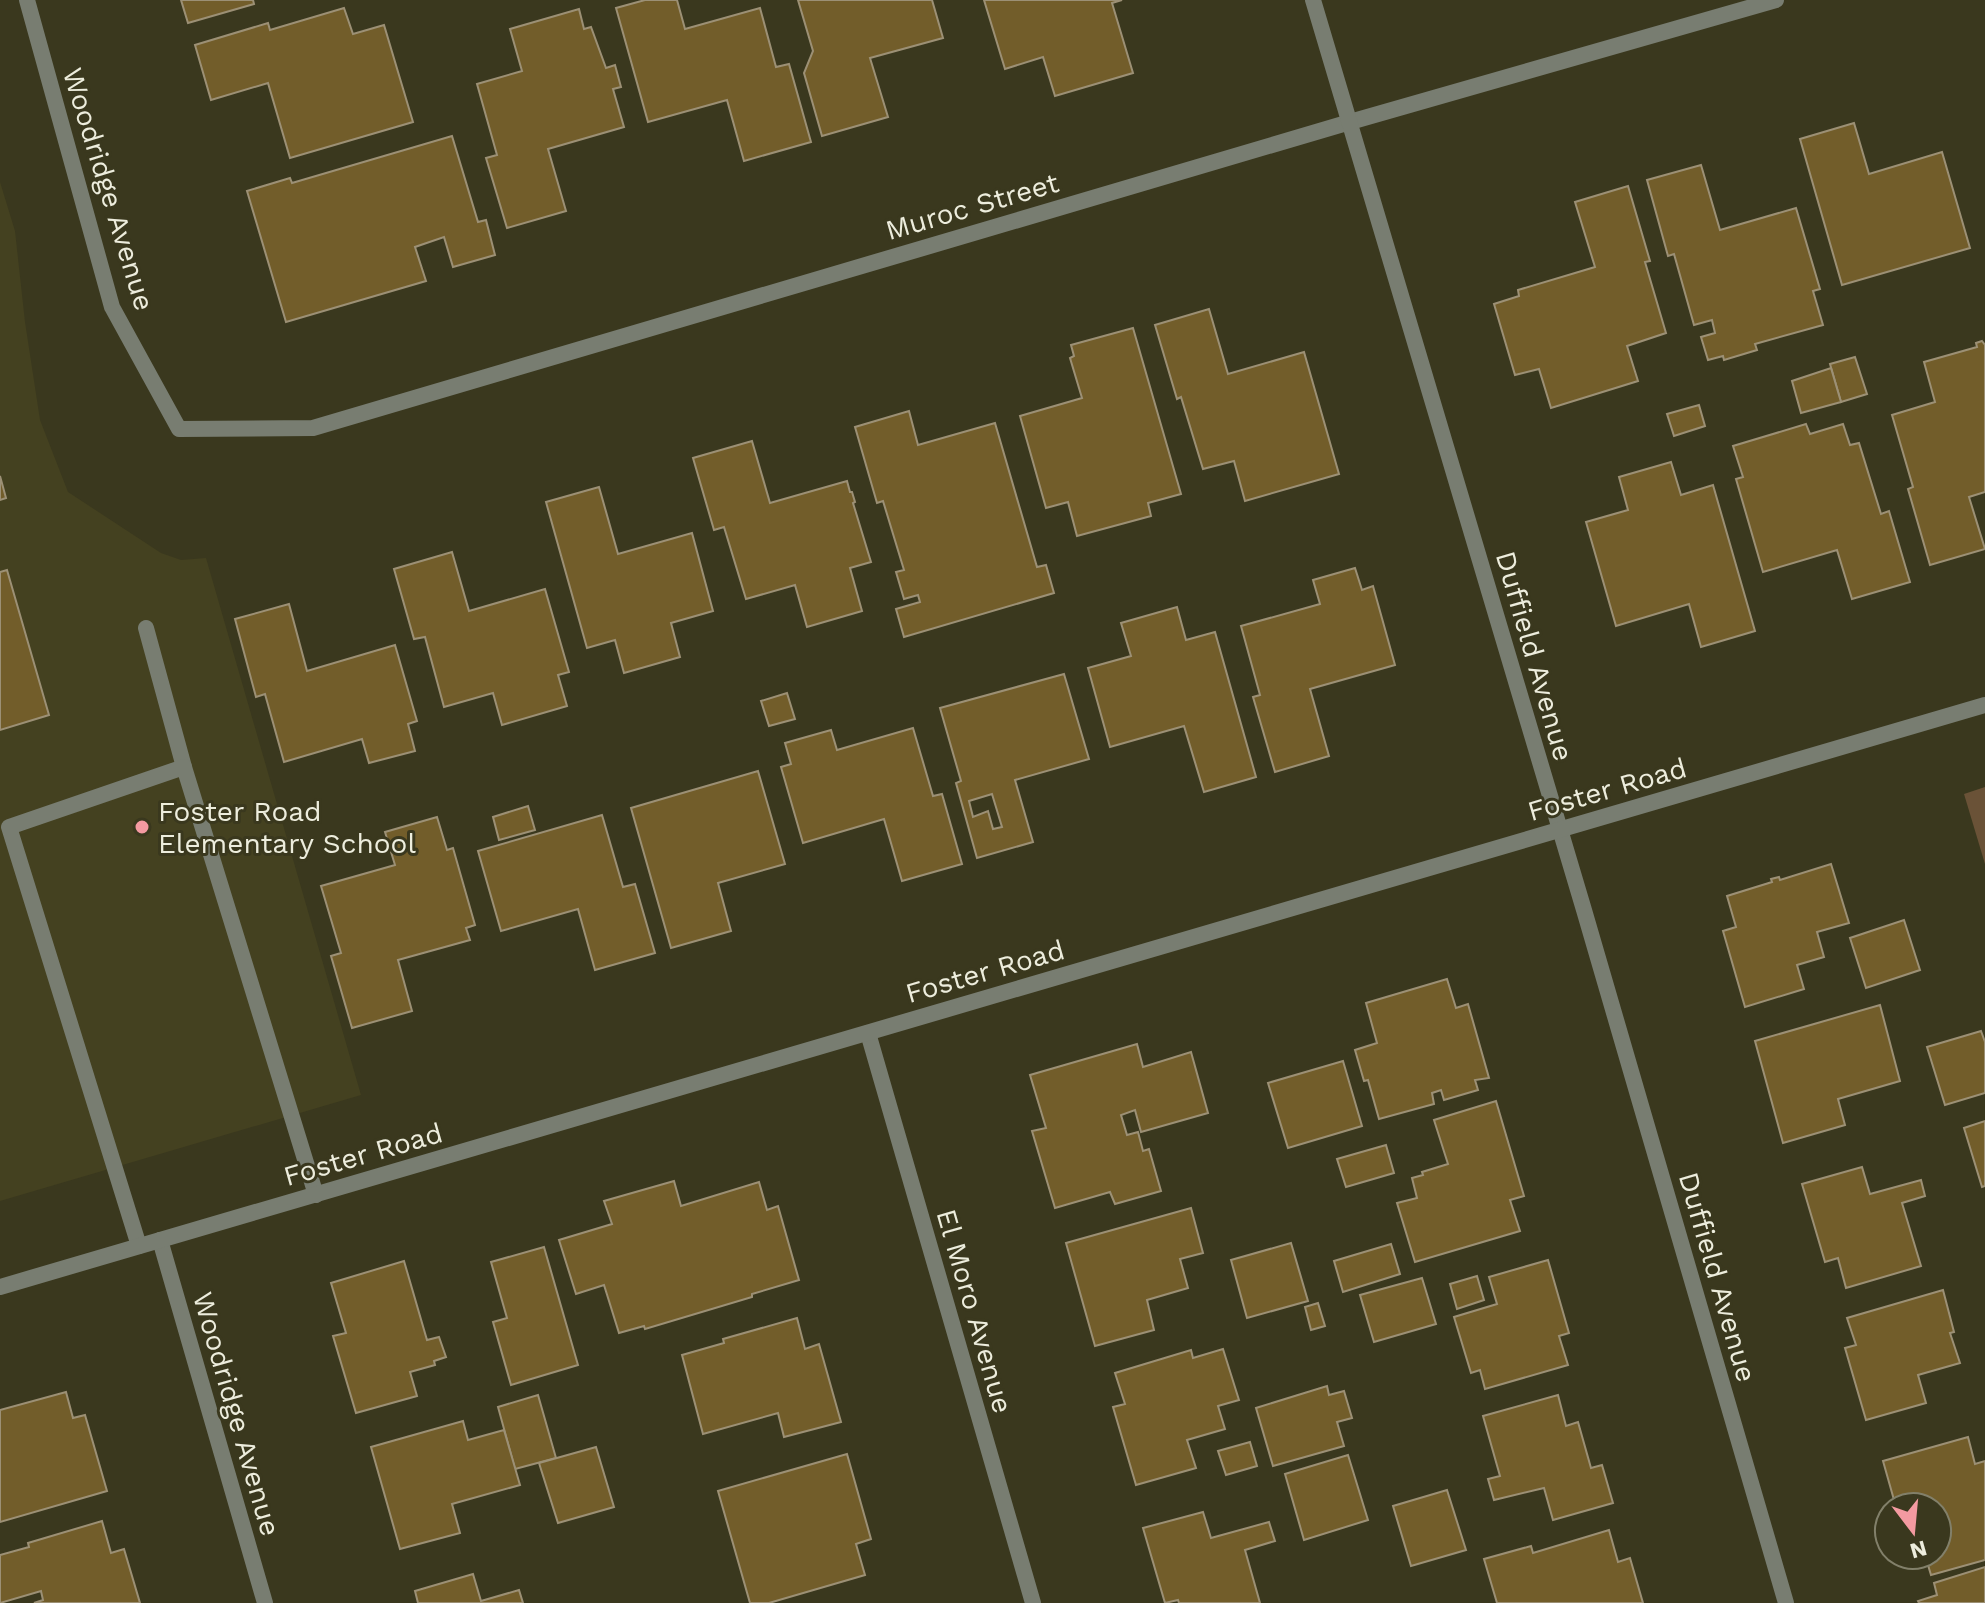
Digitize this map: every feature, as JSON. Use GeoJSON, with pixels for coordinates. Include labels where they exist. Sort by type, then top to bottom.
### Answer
{"type":"FeatureCollection","features":[{"type":"Feature","properties":{"kind":"street","name":"Woodridge Avenue"},"geometry":{"type":"LineString","coordinates":[[27,0],[112,307],[179,429]]}},
{"type":"Feature","properties":{"kind":"street","name":"Duffield Avenue"},"geometry":{"type":"LineString","coordinates":[[1313,0],[1786,1603]]}},
{"type":"Feature","properties":{"kind":"street","name":"Muroc Street"},"geometry":{"type":"LineString","coordinates":[[179,429],[313,428],[1350,122],[1776,0]]}},
{"type":"Feature","properties":{"kind":"street"},"geometry":{"type":"LineString","coordinates":[[146,628],[184,767],[316,1195]]}},
{"type":"Feature","properties":{"kind":"street","name":"Foster Road"},"geometry":{"type":"LineString","coordinates":[[0,1287],[1985,705]]}},
{"type":"Feature","properties":{"kind":"street"},"geometry":{"type":"LineString","coordinates":[[139,1246],[9,827],[184,767]]}},
{"type":"Feature","properties":{"kind":"street","name":"El Moro Avenue"},"geometry":{"type":"LineString","coordinates":[[868,1033],[1033,1603]]}},
{"type":"Feature","properties":{"kind":"street","name":"Woodridge Avenue"},"geometry":{"type":"LineString","coordinates":[[160,1240],[265,1603]]}},
{"type":"Feature","properties":{"kind":"shaded area","name":"Foster Road Elementary School"},"geometry":{"type":"Polygon","coordinates":[[[0,182],[15,231],[40,420],[68,492],[161,553],[181,560],[206,558],[361,1095],[0,1201],[0,182]]]}},
{"type":"Feature","properties":{"kind":"shaded area"},"geometry":{"type":"Polygon","coordinates":[[[1985,787],[1985,864],[1964,794],[1985,787]]]}},
{"type":"Feature","properties":{"kind":"building"},"geometry":{"type":"Polygon","coordinates":[[[181,0],[253,0],[254,4],[188,23],[181,0]]]}},
{"type":"Feature","properties":{"kind":"building"},"geometry":{"type":"Polygon","coordinates":[[[645,0],[677,0],[685,29],[760,8],[776,67],[789,64],[811,142],[744,161],[727,100],[648,122],[616,8],[645,0]]]}},
{"type":"Feature","properties":{"kind":"building"},"geometry":{"type":"Polygon","coordinates":[[[798,0],[932,0],[943,38],[870,58],[888,117],[822,136],[804,73],[813,51],[798,0]]]}},
{"type":"Feature","properties":{"kind":"building"},"geometry":{"type":"Polygon","coordinates":[[[984,0],[1122,0],[1112,3],[1133,73],[1055,96],[1043,57],[1005,69],[984,0]]]}},
{"type":"Feature","properties":{"kind":"building"},"geometry":{"type":"Polygon","coordinates":[[[344,8],[353,34],[384,25],[413,122],[290,158],[268,83],[211,100],[195,45],[268,23],[270,30],[344,8]]]}},
{"type":"Feature","properties":{"kind":"building"},"geometry":{"type":"Polygon","coordinates":[[[579,9],[584,29],[591,27],[606,68],[615,65],[621,87],[613,89],[624,127],[548,149],[566,211],[507,228],[486,158],[497,155],[477,84],[522,71],[510,29],[579,9]]]}},
{"type":"Feature","properties":{"kind":"building"},"geometry":{"type":"Polygon","coordinates":[[[1854,123],[1869,174],[1942,152],[1970,248],[1842,285],[1800,139],[1854,123]]]}},
{"type":"Feature","properties":{"kind":"building"},"geometry":{"type":"Polygon","coordinates":[[[452,136],[478,222],[486,220],[495,255],[453,267],[444,237],[415,247],[426,281],[286,322],[247,191],[290,178],[292,183],[452,136]]]}},
{"type":"Feature","properties":{"kind":"building"},"geometry":{"type":"Polygon","coordinates":[[[1701,165],[1720,230],[1796,208],[1820,289],[1813,291],[1823,325],[1755,344],[1757,350],[1724,360],[1723,356],[1708,360],[1701,337],[1715,333],[1712,320],[1694,325],[1674,254],[1668,256],[1647,180],[1701,165]]]}},
{"type":"Feature","properties":{"kind":"building"},"geometry":{"type":"Polygon","coordinates":[[[1628,186],[1650,261],[1645,262],[1666,333],[1627,346],[1638,381],[1551,408],[1539,369],[1515,375],[1494,304],[1519,296],[1518,290],[1595,267],[1575,202],[1628,186]]]}},
{"type":"Feature","properties":{"kind":"building"},"geometry":{"type":"Polygon","coordinates":[[[1209,309],[1228,374],[1304,352],[1339,474],[1245,501],[1234,461],[1203,469],[1181,397],[1177,399],[1155,325],[1209,309]]]}},
{"type":"Feature","properties":{"kind":"building"},"geometry":{"type":"Polygon","coordinates":[[[1133,328],[1181,494],[1148,503],[1151,516],[1077,536],[1068,502],[1046,508],[1020,416],[1082,398],[1070,358],[1074,356],[1071,345],[1133,328]]]}},
{"type":"Feature","properties":{"kind":"building"},"geometry":{"type":"Polygon","coordinates":[[[1982,341],[1985,345],[1985,492],[1969,497],[1985,549],[1930,565],[1908,489],[1913,487],[1892,415],[1935,402],[1924,362],[1977,347],[1976,343],[1982,341]]]}},
{"type":"Feature","properties":{"kind":"building"},"geometry":{"type":"Polygon","coordinates":[[[1855,357],[1867,394],[1841,402],[1830,364],[1855,357]]]}},
{"type":"Feature","properties":{"kind":"building"},"geometry":{"type":"Polygon","coordinates":[[[1831,368],[1841,402],[1801,413],[1792,381],[1831,368]]]}},
{"type":"Feature","properties":{"kind":"building"},"geometry":{"type":"Polygon","coordinates":[[[1699,405],[1705,426],[1674,436],[1667,414],[1699,405]]]}},
{"type":"Feature","properties":{"kind":"building"},"geometry":{"type":"Polygon","coordinates":[[[909,411],[918,445],[995,423],[1037,567],[1046,565],[1054,593],[904,637],[896,609],[920,602],[918,595],[904,599],[896,572],[904,570],[883,501],[877,503],[855,427],[909,411]]]}},
{"type":"Feature","properties":{"kind":"building"},"geometry":{"type":"Polygon","coordinates":[[[1806,424],[1810,434],[1843,424],[1850,445],[1859,443],[1881,514],[1889,511],[1910,582],[1852,599],[1837,550],[1763,572],[1736,479],[1743,477],[1733,446],[1806,424]]]}},
{"type":"Feature","properties":{"kind":"building"},"geometry":{"type":"Polygon","coordinates":[[[752,441],[770,503],[847,481],[871,562],[850,568],[862,611],[807,627],[795,585],[746,599],[724,527],[714,530],[693,458],[752,441]]]}},
{"type":"Feature","properties":{"kind":"building"},"geometry":{"type":"Polygon","coordinates":[[[1671,462],[1681,495],[1713,485],[1755,631],[1701,647],[1689,604],[1616,626],[1586,522],[1628,510],[1619,477],[1671,462]]]}},
{"type":"Feature","properties":{"kind":"building"},"geometry":{"type":"Polygon","coordinates":[[[0,476],[6,498],[0,500],[0,476]]]}},
{"type":"Feature","properties":{"kind":"building"},"geometry":{"type":"Polygon","coordinates":[[[599,487],[618,554],[692,533],[713,611],[671,623],[680,657],[624,673],[615,640],[587,648],[546,502],[599,487]]]}},
{"type":"Feature","properties":{"kind":"building"},"geometry":{"type":"Polygon","coordinates":[[[452,552],[469,611],[545,589],[569,672],[558,675],[567,706],[502,725],[493,693],[444,707],[425,637],[414,639],[394,569],[452,552]]]}},
{"type":"Feature","properties":{"kind":"building"},"geometry":{"type":"Polygon","coordinates":[[[1355,568],[1362,590],[1373,586],[1395,665],[1310,689],[1329,756],[1275,772],[1253,697],[1260,695],[1241,626],[1320,604],[1313,580],[1355,568]]]}},
{"type":"Feature","properties":{"kind":"building"},"geometry":{"type":"Polygon","coordinates":[[[7,570],[49,715],[0,730],[0,572],[7,570]]]}},
{"type":"Feature","properties":{"kind":"building"},"geometry":{"type":"Polygon","coordinates":[[[289,604],[307,671],[395,645],[417,721],[408,724],[415,751],[369,763],[362,739],[284,762],[265,694],[256,697],[235,619],[289,604]]]}},
{"type":"Feature","properties":{"kind":"building"},"geometry":{"type":"Polygon","coordinates":[[[1177,607],[1186,640],[1215,632],[1256,777],[1204,792],[1184,726],[1110,747],[1088,668],[1131,656],[1121,623],[1177,607]]]}},
{"type":"Feature","properties":{"kind":"building"},"geometry":{"type":"Polygon","coordinates":[[[1064,674],[1089,759],[1015,780],[1033,842],[977,858],[956,783],[961,781],[940,708],[1064,674]],[[992,794],[969,801],[973,817],[988,811],[993,829],[1002,827],[992,794]]]}},
{"type":"Feature","properties":{"kind":"building"},"geometry":{"type":"Polygon","coordinates":[[[787,693],[795,719],[769,726],[761,701],[787,693]]]}},
{"type":"Feature","properties":{"kind":"building"},"geometry":{"type":"Polygon","coordinates":[[[913,728],[933,796],[942,794],[962,864],[902,881],[884,819],[803,843],[781,767],[791,764],[785,743],[831,730],[837,750],[913,728]]]}},
{"type":"Feature","properties":{"kind":"building"},"geometry":{"type":"Polygon","coordinates":[[[758,771],[785,864],[718,883],[731,931],[671,948],[631,808],[758,771]]]}},
{"type":"Feature","properties":{"kind":"building"},"geometry":{"type":"Polygon","coordinates":[[[528,806],[535,830],[499,840],[493,817],[528,806]]]}},
{"type":"Feature","properties":{"kind":"building"},"geometry":{"type":"Polygon","coordinates":[[[602,815],[623,887],[635,884],[655,953],[595,970],[578,909],[501,931],[478,851],[602,815]]]}},
{"type":"Feature","properties":{"kind":"building"},"geometry":{"type":"Polygon","coordinates":[[[437,817],[447,850],[453,848],[475,925],[466,928],[470,940],[398,960],[412,1011],[352,1028],[331,956],[341,953],[321,886],[395,865],[385,832],[437,817]]]}},
{"type":"Feature","properties":{"kind":"building"},"geometry":{"type":"Polygon","coordinates":[[[1831,864],[1849,923],[1817,932],[1824,957],[1797,965],[1804,989],[1745,1007],[1723,931],[1736,927],[1727,896],[1772,882],[1771,879],[1779,877],[1780,880],[1831,864]]]}},
{"type":"Feature","properties":{"kind":"building"},"geometry":{"type":"Polygon","coordinates":[[[1904,920],[1920,970],[1866,988],[1850,938],[1904,920]]]}},
{"type":"Feature","properties":{"kind":"building"},"geometry":{"type":"Polygon","coordinates":[[[1447,979],[1456,1008],[1468,1004],[1489,1078],[1475,1080],[1478,1090],[1444,1100],[1441,1090],[1432,1093],[1434,1104],[1379,1119],[1368,1080],[1364,1081],[1355,1050],[1377,1043],[1366,1003],[1447,979]]]}},
{"type":"Feature","properties":{"kind":"building"},"geometry":{"type":"Polygon","coordinates":[[[1880,1005],[1900,1081],[1838,1099],[1845,1125],[1783,1143],[1755,1041],[1880,1005]]]}},
{"type":"Feature","properties":{"kind":"building"},"geometry":{"type":"Polygon","coordinates":[[[1981,1031],[1985,1042],[1985,1093],[1945,1105],[1927,1047],[1981,1031]]]}},
{"type":"Feature","properties":{"kind":"building"},"geometry":{"type":"Polygon","coordinates":[[[1137,1044],[1143,1067],[1191,1052],[1208,1113],[1141,1132],[1135,1110],[1121,1115],[1127,1135],[1138,1132],[1143,1151],[1149,1149],[1161,1191],[1115,1204],[1110,1192],[1055,1208],[1032,1131],[1046,1128],[1030,1075],[1137,1044]]]}},
{"type":"Feature","properties":{"kind":"building"},"geometry":{"type":"Polygon","coordinates":[[[1343,1061],[1362,1126],[1288,1148],[1268,1083],[1343,1061]]]}},
{"type":"Feature","properties":{"kind":"building"},"geometry":{"type":"Polygon","coordinates":[[[1496,1101],[1524,1196],[1510,1200],[1520,1231],[1415,1262],[1397,1203],[1417,1198],[1412,1178],[1448,1164],[1434,1120],[1496,1101]]]}},
{"type":"Feature","properties":{"kind":"building"},"geometry":{"type":"Polygon","coordinates":[[[1985,1121],[1985,1186],[1982,1187],[1964,1128],[1985,1121]]]}},
{"type":"Feature","properties":{"kind":"building"},"geometry":{"type":"Polygon","coordinates":[[[1386,1145],[1394,1173],[1346,1187],[1337,1159],[1386,1145]]]}},
{"type":"Feature","properties":{"kind":"building"},"geometry":{"type":"Polygon","coordinates":[[[1862,1167],[1870,1194],[1921,1180],[1925,1196],[1902,1203],[1921,1266],[1846,1288],[1838,1258],[1825,1262],[1802,1184],[1862,1167]]]}},
{"type":"Feature","properties":{"kind":"building"},"geometry":{"type":"Polygon","coordinates":[[[674,1181],[681,1206],[759,1182],[767,1210],[778,1206],[799,1280],[645,1329],[644,1326],[619,1333],[604,1285],[576,1294],[559,1240],[612,1224],[604,1201],[674,1181]]]}},
{"type":"Feature","properties":{"kind":"building"},"geometry":{"type":"Polygon","coordinates":[[[1191,1208],[1203,1253],[1180,1259],[1188,1288],[1147,1300],[1154,1330],[1095,1346],[1066,1243],[1191,1208]]]}},
{"type":"Feature","properties":{"kind":"building"},"geometry":{"type":"Polygon","coordinates":[[[1291,1243],[1308,1301],[1247,1318],[1231,1260],[1291,1243]]]}},
{"type":"Feature","properties":{"kind":"building"},"geometry":{"type":"Polygon","coordinates":[[[1391,1244],[1400,1274],[1343,1292],[1334,1261],[1391,1244]]]}},
{"type":"Feature","properties":{"kind":"building"},"geometry":{"type":"Polygon","coordinates":[[[544,1247],[578,1365],[511,1385],[493,1322],[507,1318],[491,1262],[544,1247]]]}},
{"type":"Feature","properties":{"kind":"building"},"geometry":{"type":"Polygon","coordinates":[[[1548,1260],[1569,1333],[1559,1336],[1568,1365],[1485,1389],[1480,1370],[1471,1373],[1454,1317],[1497,1304],[1489,1277],[1548,1260]]]}},
{"type":"Feature","properties":{"kind":"building"},"geometry":{"type":"Polygon","coordinates":[[[404,1261],[427,1340],[439,1337],[446,1357],[434,1361],[435,1365],[410,1372],[417,1396],[356,1413],[333,1336],[346,1333],[331,1283],[404,1261]]]}},
{"type":"Feature","properties":{"kind":"building"},"geometry":{"type":"Polygon","coordinates":[[[1477,1276],[1484,1300],[1457,1309],[1450,1284],[1477,1276]]]}},
{"type":"Feature","properties":{"kind":"building"},"geometry":{"type":"Polygon","coordinates":[[[1422,1278],[1436,1324],[1374,1342],[1360,1295],[1422,1278]]]}},
{"type":"Feature","properties":{"kind":"building"},"geometry":{"type":"Polygon","coordinates":[[[1943,1290],[1954,1332],[1950,1333],[1960,1363],[1918,1375],[1926,1403],[1866,1420],[1845,1348],[1856,1345],[1847,1318],[1943,1290]]]}},
{"type":"Feature","properties":{"kind":"building"},"geometry":{"type":"Polygon","coordinates":[[[1318,1303],[1325,1326],[1311,1330],[1305,1307],[1318,1303]]]}},
{"type":"Feature","properties":{"kind":"building"},"geometry":{"type":"Polygon","coordinates":[[[797,1318],[805,1349],[819,1344],[841,1422],[784,1437],[778,1413],[703,1434],[682,1355],[724,1343],[723,1339],[797,1318]]]}},
{"type":"Feature","properties":{"kind":"building"},"geometry":{"type":"Polygon","coordinates":[[[1223,1349],[1239,1400],[1218,1406],[1225,1429],[1187,1440],[1196,1468],[1136,1485],[1113,1407],[1125,1404],[1115,1373],[1191,1350],[1193,1358],[1223,1349]]]}},
{"type":"Feature","properties":{"kind":"building"},"geometry":{"type":"Polygon","coordinates":[[[1327,1386],[1329,1395],[1344,1391],[1352,1418],[1337,1422],[1344,1446],[1273,1466],[1256,1408],[1327,1386]]]}},
{"type":"Feature","properties":{"kind":"building"},"geometry":{"type":"Polygon","coordinates":[[[66,1392],[73,1418],[85,1415],[107,1491],[0,1522],[0,1410],[66,1392]]]}},
{"type":"Feature","properties":{"kind":"building"},"geometry":{"type":"Polygon","coordinates":[[[538,1395],[556,1458],[515,1469],[498,1407],[538,1395]]]}},
{"type":"Feature","properties":{"kind":"building"},"geometry":{"type":"Polygon","coordinates":[[[1558,1395],[1566,1426],[1578,1422],[1591,1468],[1602,1465],[1613,1503],[1553,1520],[1544,1488],[1494,1500],[1488,1479],[1500,1476],[1483,1416],[1558,1395]]]}},
{"type":"Feature","properties":{"kind":"building"},"geometry":{"type":"Polygon","coordinates":[[[463,1421],[468,1440],[504,1430],[520,1485],[452,1504],[460,1533],[400,1549],[371,1447],[463,1421]]]}},
{"type":"Feature","properties":{"kind":"building"},"geometry":{"type":"Polygon","coordinates":[[[1968,1437],[1975,1464],[1985,1461],[1985,1560],[1953,1569],[1953,1491],[1891,1491],[1883,1461],[1968,1437]]]}},
{"type":"Feature","properties":{"kind":"building"},"geometry":{"type":"Polygon","coordinates":[[[1250,1442],[1257,1466],[1226,1475],[1218,1451],[1250,1442]]]}},
{"type":"Feature","properties":{"kind":"building"},"geometry":{"type":"Polygon","coordinates":[[[596,1447],[614,1507],[558,1523],[539,1463],[596,1447]]]}},
{"type":"Feature","properties":{"kind":"building"},"geometry":{"type":"Polygon","coordinates":[[[847,1454],[871,1539],[856,1544],[865,1575],[769,1603],[750,1603],[718,1491],[847,1454]]]}},
{"type":"Feature","properties":{"kind":"building"},"geometry":{"type":"Polygon","coordinates":[[[1348,1455],[1368,1520],[1304,1540],[1285,1474],[1348,1455]]]}},
{"type":"Feature","properties":{"kind":"building"},"geometry":{"type":"Polygon","coordinates":[[[1447,1490],[1466,1550],[1411,1566],[1393,1506],[1447,1490]]]}},
{"type":"Feature","properties":{"kind":"building"},"geometry":{"type":"Polygon","coordinates":[[[1203,1512],[1211,1538],[1269,1522],[1275,1541],[1245,1550],[1260,1603],[1179,1603],[1178,1600],[1165,1603],[1143,1528],[1203,1512]]]}},
{"type":"Feature","properties":{"kind":"building"},"geometry":{"type":"Polygon","coordinates":[[[102,1521],[111,1553],[124,1549],[140,1603],[34,1603],[43,1600],[41,1591],[0,1603],[0,1555],[29,1547],[28,1543],[102,1521]]]}},
{"type":"Feature","properties":{"kind":"building"},"geometry":{"type":"Polygon","coordinates":[[[1609,1530],[1618,1562],[1630,1558],[1643,1603],[1497,1603],[1484,1559],[1531,1546],[1533,1553],[1609,1530]]]}},
{"type":"Feature","properties":{"kind":"building"},"geometry":{"type":"Polygon","coordinates":[[[1985,1567],[1985,1603],[1919,1603],[1937,1595],[1934,1583],[1985,1567]]]}},
{"type":"Feature","properties":{"kind":"building"},"geometry":{"type":"Polygon","coordinates":[[[473,1574],[481,1601],[519,1590],[523,1603],[418,1603],[415,1591],[473,1574]]]}},
{"type":"Feature","properties":{"kind":"place","name":"Foster Road Elementary School"},"geometry":{"type":"Point","coordinates":[142,827]}}]}
